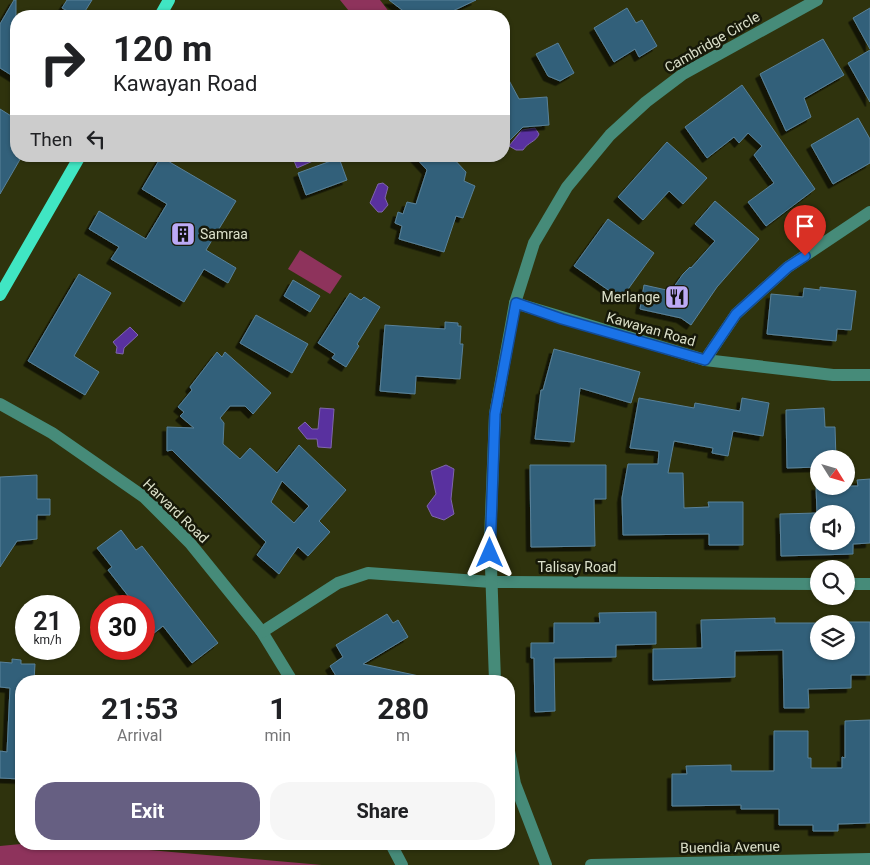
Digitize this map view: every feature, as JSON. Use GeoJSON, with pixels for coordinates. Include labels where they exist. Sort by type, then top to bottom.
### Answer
{"type":"FeatureCollection","features":[{"type":"Feature","properties":{"kind":"main road"},"geometry":{"type":"LineString","coordinates":[[0,295],[77,162]]}},
{"type":"Feature","properties":{"kind":"street","name":"Cambridge Circle"},"geometry":{"type":"LineString","coordinates":[[495,675],[490,539],[495,414],[516,303],[534,243],[567,187],[610,135],[646,102],[683,74],[817,0]]}},
{"type":"Feature","properties":{"kind":"street"},"geometry":{"type":"LineString","coordinates":[[705,360],[736,314],[762,290],[788,267],[870,212]]}},
{"type":"Feature","properties":{"kind":"street","name":"Kawayan Road"},"geometry":{"type":"LineString","coordinates":[[516,303],[562,319],[705,360],[834,375],[870,375]]}},
{"type":"Feature","properties":{"kind":"street","name":"Harvard Road"},"geometry":{"type":"LineString","coordinates":[[0,404],[52,433],[144,497],[190,543],[262,632],[288,675]]}},
{"type":"Feature","properties":{"kind":"street","name":"Talisay Road"},"geometry":{"type":"LineString","coordinates":[[262,632],[338,583],[368,573],[491,582],[810,584]]}},
{"type":"Feature","properties":{"kind":"street"},"geometry":{"type":"LineString","coordinates":[[855,584],[870,584]]}},
{"type":"Feature","properties":{"kind":"street"},"geometry":{"type":"LineString","coordinates":[[515,784],[546,865]]}},
{"type":"Feature","properties":{"kind":"street"},"geometry":{"type":"LineString","coordinates":[[394,850],[402,865]]}},
{"type":"Feature","properties":{"kind":"street","name":"Buendia Avenue"},"geometry":{"type":"LineString","coordinates":[[591,865],[870,859]]}},
{"type":"Feature","properties":{"kind":"shaded area"},"geometry":{"type":"Polygon","coordinates":[[[340,0],[380,0],[388,10],[348,10],[340,0]]]}},
{"type":"Feature","properties":{"kind":"shaded area"},"geometry":{"type":"Polygon","coordinates":[[[535,128],[539,134],[523,150],[516,150],[510,145],[522,130],[535,128]]]}},
{"type":"Feature","properties":{"kind":"shaded area"},"geometry":{"type":"Polygon","coordinates":[[[294,162],[311,162],[297,168],[294,162]]]}},
{"type":"Feature","properties":{"kind":"shaded area"},"geometry":{"type":"Polygon","coordinates":[[[383,183],[388,187],[385,198],[388,205],[382,212],[378,212],[370,203],[378,184],[383,183]]]}},
{"type":"Feature","properties":{"kind":"shaded area"},"geometry":{"type":"Polygon","coordinates":[[[300,250],[342,276],[330,294],[288,269],[300,250]]]}},
{"type":"Feature","properties":{"kind":"shaded area"},"geometry":{"type":"Polygon","coordinates":[[[130,327],[138,335],[124,348],[123,354],[116,353],[117,347],[113,342],[130,327]]]}},
{"type":"Feature","properties":{"kind":"shaded area"},"geometry":{"type":"Polygon","coordinates":[[[320,408],[334,409],[331,448],[318,447],[317,439],[307,439],[298,428],[305,422],[312,429],[318,429],[320,408]]]}},
{"type":"Feature","properties":{"kind":"shaded area"},"geometry":{"type":"Polygon","coordinates":[[[446,465],[454,469],[451,499],[454,514],[444,520],[432,516],[427,506],[436,494],[431,471],[446,465]]]}},
{"type":"Feature","properties":{"kind":"shaded area"},"geometry":{"type":"Polygon","coordinates":[[[15,845],[15,850],[148,850],[322,865],[0,865],[0,846],[15,845]]]}},
{"type":"Feature","properties":{"kind":"building"},"geometry":{"type":"Polygon","coordinates":[[[14,0],[16,0],[16,10],[10,10],[10,74],[0,68],[0,24],[14,0]]]}},
{"type":"Feature","properties":{"kind":"building"},"geometry":{"type":"Polygon","coordinates":[[[67,0],[92,0],[86,10],[66,10],[62,8],[67,0]]]}},
{"type":"Feature","properties":{"kind":"building"},"geometry":{"type":"Polygon","coordinates":[[[389,0],[476,0],[455,10],[402,10],[389,0]]]}},
{"type":"Feature","properties":{"kind":"building"},"geometry":{"type":"Polygon","coordinates":[[[627,8],[636,23],[642,20],[657,46],[639,57],[635,49],[614,62],[594,28],[627,8]]]}},
{"type":"Feature","properties":{"kind":"building"},"geometry":{"type":"Polygon","coordinates":[[[870,8],[870,49],[853,18],[870,8]]]}},
{"type":"Feature","properties":{"kind":"building"},"geometry":{"type":"Polygon","coordinates":[[[823,39],[844,75],[804,98],[811,117],[786,131],[760,74],[823,39]]]}},
{"type":"Feature","properties":{"kind":"building"},"geometry":{"type":"Polygon","coordinates":[[[558,43],[574,73],[560,81],[548,76],[536,54],[558,43]]]}},
{"type":"Feature","properties":{"kind":"building"},"geometry":{"type":"Polygon","coordinates":[[[870,50],[870,102],[848,63],[870,50]]]}},
{"type":"Feature","properties":{"kind":"building"},"geometry":{"type":"Polygon","coordinates":[[[510,82],[519,99],[547,97],[549,125],[523,127],[510,140],[510,82]]]}},
{"type":"Feature","properties":{"kind":"building"},"geometry":{"type":"Polygon","coordinates":[[[742,85],[815,189],[766,226],[748,202],[774,183],[754,155],[762,146],[748,133],[739,143],[734,137],[707,158],[685,127],[742,85]]]}},
{"type":"Feature","properties":{"kind":"building"},"geometry":{"type":"Polygon","coordinates":[[[0,109],[10,115],[10,162],[19,162],[0,194],[0,109]]]}},
{"type":"Feature","properties":{"kind":"building"},"geometry":{"type":"Polygon","coordinates":[[[858,118],[870,139],[870,163],[833,184],[811,145],[858,118]]]}},
{"type":"Feature","properties":{"kind":"building"},"geometry":{"type":"Polygon","coordinates":[[[667,142],[707,178],[683,204],[669,191],[643,220],[618,197],[667,142]]]}},
{"type":"Feature","properties":{"kind":"building","name":"Samraa"},"geometry":{"type":"Polygon","coordinates":[[[158,162],[170,162],[236,201],[206,250],[236,268],[228,283],[204,269],[184,302],[111,259],[119,247],[89,229],[99,211],[146,239],[167,204],[142,189],[158,162]]]}},
{"type":"Feature","properties":{"kind":"building"},"geometry":{"type":"Polygon","coordinates":[[[328,162],[340,162],[347,180],[306,195],[298,173],[328,162]]]}},
{"type":"Feature","properties":{"kind":"building"},"geometry":{"type":"Polygon","coordinates":[[[420,162],[457,162],[466,172],[464,181],[475,186],[463,218],[456,216],[444,252],[399,239],[402,226],[395,223],[398,212],[403,214],[407,202],[416,204],[427,170],[420,162]]]}},
{"type":"Feature","properties":{"kind":"building"},"geometry":{"type":"Polygon","coordinates":[[[715,201],[759,239],[717,287],[691,325],[681,318],[640,309],[644,285],[671,291],[683,274],[691,268],[715,241],[695,224],[715,201]]]}},
{"type":"Feature","properties":{"kind":"building"},"geometry":{"type":"Polygon","coordinates":[[[608,219],[654,253],[621,299],[574,266],[608,219]]]}},
{"type":"Feature","properties":{"kind":"building"},"geometry":{"type":"Polygon","coordinates":[[[79,274],[111,293],[74,356],[99,372],[85,395],[28,361],[79,274]]]}},
{"type":"Feature","properties":{"kind":"building"},"geometry":{"type":"Polygon","coordinates":[[[293,280],[320,296],[310,312],[284,296],[293,280]]]}},
{"type":"Feature","properties":{"kind":"building"},"geometry":{"type":"Polygon","coordinates":[[[820,287],[856,291],[851,330],[837,329],[836,341],[767,334],[771,294],[803,297],[804,288],[820,290],[820,287]]]}},
{"type":"Feature","properties":{"kind":"building"},"geometry":{"type":"Polygon","coordinates":[[[350,293],[361,300],[364,297],[380,307],[357,344],[359,346],[346,367],[332,358],[335,354],[318,343],[350,293]]]}},
{"type":"Feature","properties":{"kind":"building"},"geometry":{"type":"Polygon","coordinates":[[[256,315],[308,344],[292,373],[240,343],[256,315]]]}},
{"type":"Feature","properties":{"kind":"building"},"geometry":{"type":"Polygon","coordinates":[[[445,322],[458,323],[458,326],[461,326],[460,344],[463,344],[460,379],[416,376],[415,394],[380,391],[385,325],[445,329],[445,322]]]}},
{"type":"Feature","properties":{"kind":"building"},"geometry":{"type":"Polygon","coordinates":[[[554,349],[640,372],[631,403],[580,388],[574,442],[535,439],[541,390],[543,390],[554,349]]]}},
{"type":"Feature","properties":{"kind":"building"},"geometry":{"type":"Polygon","coordinates":[[[217,352],[222,357],[225,352],[271,393],[253,414],[245,406],[230,406],[220,418],[224,423],[223,444],[240,459],[250,448],[277,473],[299,445],[346,490],[319,521],[330,532],[308,556],[298,547],[279,574],[257,555],[266,542],[172,450],[167,451],[167,427],[194,428],[180,416],[184,412],[178,407],[192,390],[190,387],[217,352]],[[282,481],[271,502],[294,523],[309,506],[282,481]]]}},
{"type":"Feature","properties":{"kind":"building"},"geometry":{"type":"Polygon","coordinates":[[[639,398],[694,408],[695,403],[740,411],[742,398],[769,403],[763,436],[733,431],[728,456],[712,453],[713,448],[674,441],[668,473],[683,473],[684,508],[709,507],[708,502],[743,502],[743,545],[709,545],[709,534],[623,535],[622,498],[628,464],[658,464],[659,451],[630,448],[639,398]]]}},
{"type":"Feature","properties":{"kind":"building"},"geometry":{"type":"Polygon","coordinates":[[[824,408],[825,427],[835,427],[836,450],[810,450],[810,467],[787,468],[786,410],[824,408]]]}},
{"type":"Feature","properties":{"kind":"building"},"geometry":{"type":"Polygon","coordinates":[[[530,465],[606,465],[606,499],[594,499],[595,546],[531,547],[530,465]]]}},
{"type":"Feature","properties":{"kind":"building"},"geometry":{"type":"Polygon","coordinates":[[[37,475],[37,499],[50,499],[50,515],[37,515],[37,539],[17,541],[0,567],[0,477],[37,475]]]}},
{"type":"Feature","properties":{"kind":"building"},"geometry":{"type":"Polygon","coordinates":[[[870,479],[870,543],[855,544],[855,505],[817,505],[816,495],[855,495],[855,486],[858,486],[857,480],[870,479]]]}},
{"type":"Feature","properties":{"kind":"building"},"geometry":{"type":"Polygon","coordinates":[[[810,513],[810,550],[853,550],[853,554],[781,556],[780,514],[810,513]]]}},
{"type":"Feature","properties":{"kind":"building"},"geometry":{"type":"Polygon","coordinates":[[[121,530],[136,550],[142,546],[218,643],[192,663],[163,626],[155,632],[155,595],[127,595],[108,570],[112,567],[97,548],[121,530]]]}},
{"type":"Feature","properties":{"kind":"building"},"geometry":{"type":"Polygon","coordinates":[[[656,612],[656,644],[616,645],[616,657],[554,658],[555,711],[535,712],[534,658],[531,658],[531,643],[554,643],[554,623],[600,623],[599,613],[656,612]]]}},
{"type":"Feature","properties":{"kind":"building"},"geometry":{"type":"Polygon","coordinates":[[[387,614],[393,623],[398,620],[408,637],[363,664],[414,675],[335,675],[330,666],[343,657],[336,645],[387,614]]]}},
{"type":"Feature","properties":{"kind":"building"},"geometry":{"type":"Polygon","coordinates":[[[775,618],[775,623],[810,623],[810,660],[855,660],[855,622],[870,622],[870,675],[851,675],[851,688],[808,689],[809,708],[784,708],[783,650],[735,651],[735,677],[653,680],[653,649],[702,648],[701,620],[775,618]]]}},
{"type":"Feature","properties":{"kind":"building"},"geometry":{"type":"Polygon","coordinates":[[[12,659],[21,660],[21,664],[35,664],[34,675],[15,675],[15,779],[0,778],[0,751],[7,752],[10,688],[0,687],[0,662],[12,663],[12,659]]]}},
{"type":"Feature","properties":{"kind":"building"},"geometry":{"type":"Polygon","coordinates":[[[870,720],[870,823],[838,824],[838,831],[813,831],[813,825],[779,825],[779,809],[741,809],[741,805],[672,806],[672,774],[687,774],[686,766],[731,765],[731,771],[774,771],[774,731],[808,731],[808,758],[811,758],[811,768],[842,768],[842,757],[845,758],[845,721],[870,720]]]}},
{"type":"Feature","properties":{"kind":"place","name":"Samraa"},"geometry":{"type":"Point","coordinates":[183,234]}},
{"type":"Feature","properties":{"kind":"place","name":"Merlange"},"geometry":{"type":"Point","coordinates":[677,297]}},
{"type":"Feature","properties":{"kind":"route"},"geometry":{"type":"LineString","coordinates":[[490,553],[495,414],[516,303],[562,319],[705,360],[736,314],[788,267],[805,256]]}}]}
